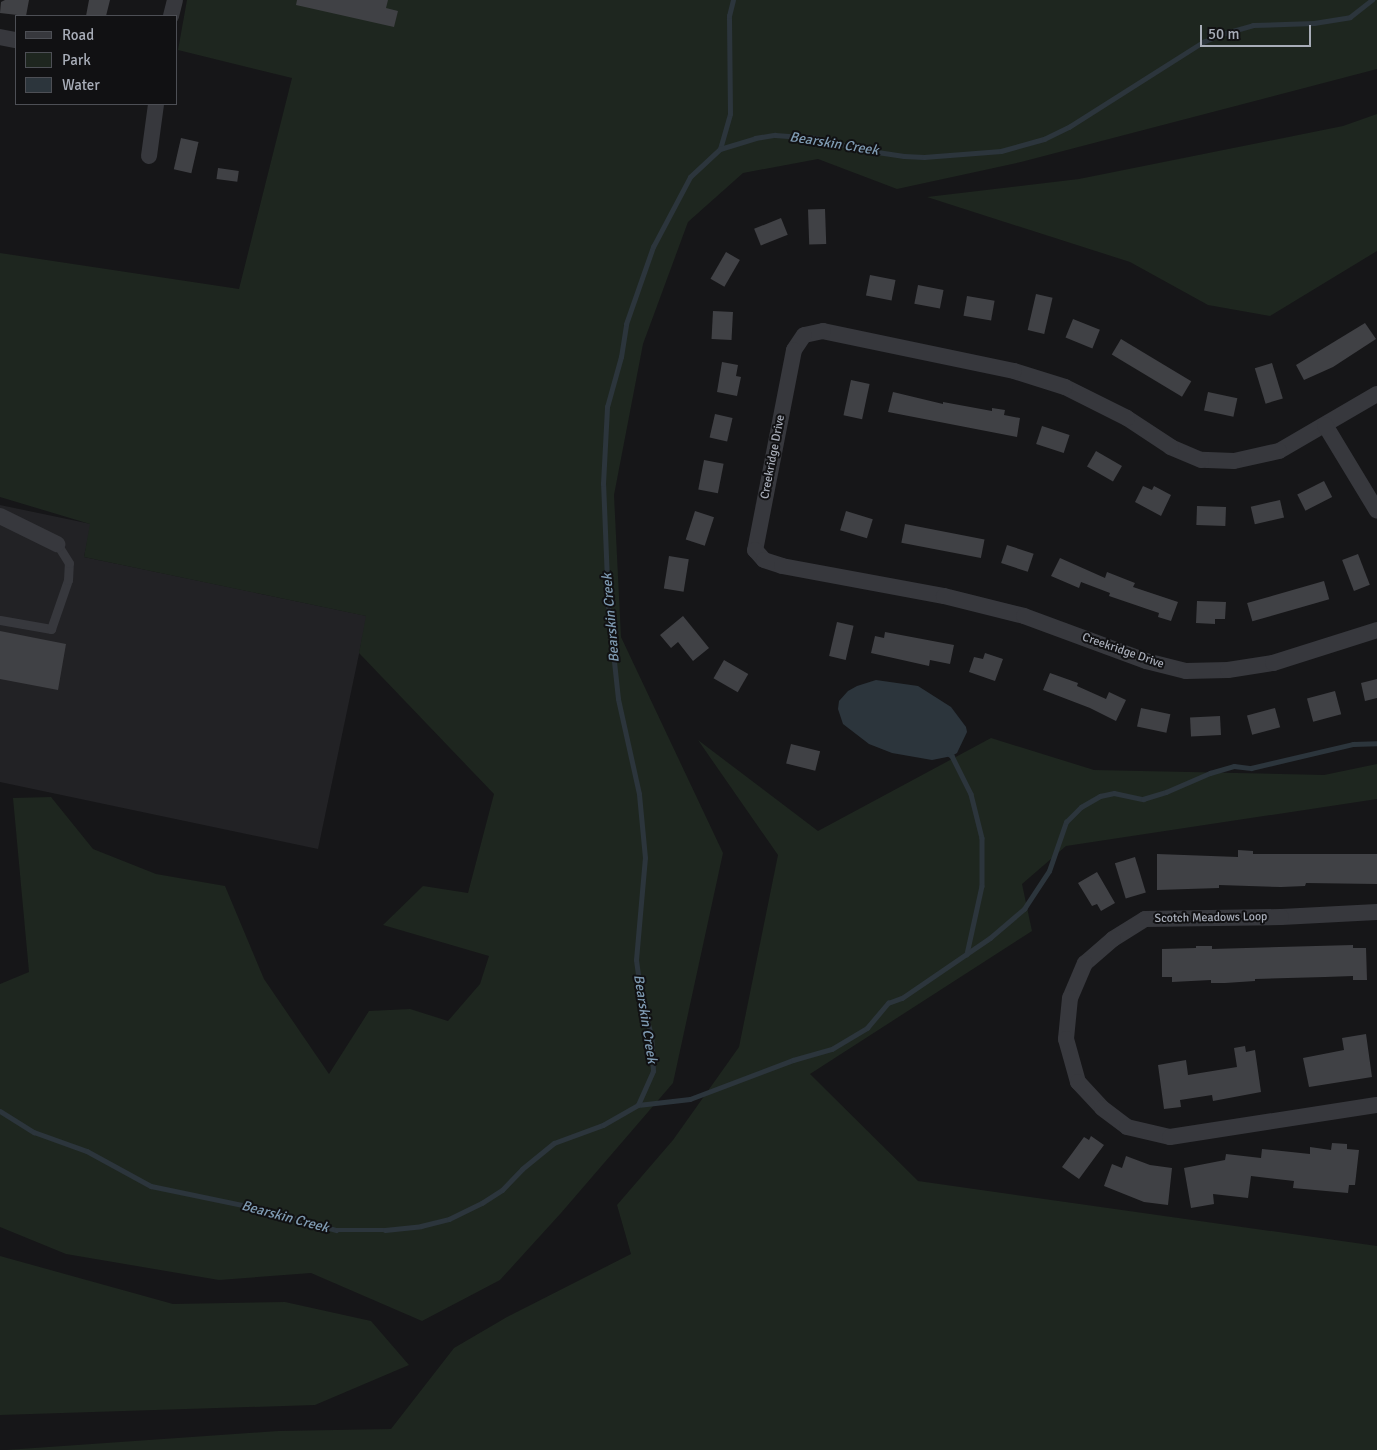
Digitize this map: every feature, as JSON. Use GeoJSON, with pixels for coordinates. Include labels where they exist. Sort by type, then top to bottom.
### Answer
{"type":"FeatureCollection","features":[{"type":"Feature","properties":{"kind":"street"},"geometry":{"type":"LineString","coordinates":[[171,15],[174,0]]}},
{"type":"Feature","properties":{"kind":"street"},"geometry":{"type":"LineString","coordinates":[[0,36],[15,40]]}},
{"type":"Feature","properties":{"kind":"street"},"geometry":{"type":"LineString","coordinates":[[150,156],[156,105]]}},
{"type":"Feature","properties":{"kind":"street","name":"Creekridge Drive"},"geometry":{"type":"LineString","coordinates":[[1377,394],[1279,450],[1261,456],[1234,461],[1201,460],[1171,447],[1127,418],[1065,387],[1014,371],[822,332],[804,335],[794,350],[754,550],[764,560],[782,566],[944,596],[1024,616],[1146,661],[1186,671],[1228,670],[1273,663],[1377,630]]}},
{"type":"Feature","properties":{"kind":"street"},"geometry":{"type":"LineString","coordinates":[[1325,425],[1377,511]]}},
{"type":"Feature","properties":{"kind":"street"},"geometry":{"type":"LineString","coordinates":[[0,516],[57,544]]}},
{"type":"Feature","properties":{"kind":"street","name":"Scotch Meadows Loop"},"geometry":{"type":"LineString","coordinates":[[1377,912],[1145,919],[1113,939],[1085,963],[1070,998],[1066,1039],[1078,1082],[1102,1108],[1127,1127],[1170,1138],[1377,1105]]}},
{"type":"Feature","properties":{"kind":"lane"},"geometry":{"type":"LineString","coordinates":[[0,620],[51,629],[68,580],[69,563],[57,544]]}},
{"type":"Feature","properties":{"kind":"shaded area"},"geometry":{"type":"Polygon","coordinates":[[[0,505],[91,524],[84,557],[367,616],[318,849],[0,782],[0,505]]]}},
{"type":"Feature","properties":{"kind":"green space"},"geometry":{"type":"Polygon","coordinates":[[[187,0],[1377,0],[1377,69],[1021,162],[897,189],[818,159],[743,173],[688,222],[643,344],[614,495],[621,637],[723,853],[673,1083],[561,1213],[500,1280],[422,1321],[311,1273],[219,1280],[66,1254],[0,1227],[0,984],[29,972],[13,798],[51,797],[93,849],[156,874],[225,886],[264,979],[329,1074],[369,1011],[410,1009],[448,1021],[480,984],[489,956],[383,925],[423,886],[468,893],[494,794],[359,653],[366,616],[84,557],[90,524],[0,497],[0,253],[239,289],[292,78],[178,50],[187,0]]]}},
{"type":"Feature","properties":{"kind":"green space"},"geometry":{"type":"Polygon","coordinates":[[[1377,114],[1377,251],[1270,316],[1208,305],[1130,262],[927,197],[1079,179],[1343,126],[1377,114]]]}},
{"type":"Feature","properties":{"kind":"green space"},"geometry":{"type":"Polygon","coordinates":[[[991,738],[1094,770],[1324,775],[1377,764],[1377,799],[1066,846],[1022,884],[1032,931],[810,1074],[918,1181],[1377,1246],[1377,1450],[6,1450],[278,1431],[391,1429],[454,1348],[507,1317],[631,1254],[617,1205],[673,1140],[739,1047],[778,855],[698,740],[818,831],[991,738]]]}},
{"type":"Feature","properties":{"kind":"green space"},"geometry":{"type":"Polygon","coordinates":[[[0,1256],[173,1304],[285,1302],[371,1321],[409,1365],[315,1405],[0,1415],[0,1256]]]}},
{"type":"Feature","properties":{"kind":"water"},"geometry":{"type":"Polygon","coordinates":[[[876,680],[918,686],[951,707],[966,727],[967,732],[957,753],[952,756],[932,760],[892,753],[869,744],[843,724],[838,709],[839,701],[848,691],[876,680]]]}},
{"type":"Feature","properties":{"kind":"building"},"geometry":{"type":"Polygon","coordinates":[[[5,0],[29,0],[26,15],[0,13],[1,2],[5,0]]]}},
{"type":"Feature","properties":{"kind":"building"},"geometry":{"type":"Polygon","coordinates":[[[89,0],[110,0],[106,15],[86,15],[89,0]]]}},
{"type":"Feature","properties":{"kind":"building"},"geometry":{"type":"Polygon","coordinates":[[[297,0],[388,0],[386,8],[398,11],[394,27],[296,5],[297,0]]]}},
{"type":"Feature","properties":{"kind":"building"},"geometry":{"type":"Polygon","coordinates":[[[181,138],[199,142],[191,173],[174,169],[181,138]]]}},
{"type":"Feature","properties":{"kind":"building"},"geometry":{"type":"Polygon","coordinates":[[[218,168],[239,171],[237,182],[216,179],[218,168]]]}},
{"type":"Feature","properties":{"kind":"building"},"geometry":{"type":"Polygon","coordinates":[[[825,209],[826,244],[809,245],[808,210],[825,209]]]}},
{"type":"Feature","properties":{"kind":"building"},"geometry":{"type":"Polygon","coordinates":[[[781,218],[788,235],[761,246],[754,229],[781,218]]]}},
{"type":"Feature","properties":{"kind":"building"},"geometry":{"type":"Polygon","coordinates":[[[726,252],[740,260],[724,287],[710,279],[726,252]]]}},
{"type":"Feature","properties":{"kind":"building"},"geometry":{"type":"Polygon","coordinates":[[[870,275],[896,280],[892,301],[866,296],[870,275]]]}},
{"type":"Feature","properties":{"kind":"building"},"geometry":{"type":"Polygon","coordinates":[[[918,285],[944,290],[940,309],[914,304],[918,285]]]}},
{"type":"Feature","properties":{"kind":"building"},"geometry":{"type":"Polygon","coordinates":[[[1036,294],[1053,298],[1044,334],[1028,330],[1036,294]]]}},
{"type":"Feature","properties":{"kind":"building"},"geometry":{"type":"Polygon","coordinates":[[[967,296],[995,301],[991,321],[964,316],[967,296]]]}},
{"type":"Feature","properties":{"kind":"building"},"geometry":{"type":"Polygon","coordinates":[[[713,311],[733,312],[732,340],[712,339],[713,311]]]}},
{"type":"Feature","properties":{"kind":"building"},"geometry":{"type":"Polygon","coordinates":[[[1073,319],[1100,330],[1092,348],[1066,338],[1073,319]]]}},
{"type":"Feature","properties":{"kind":"building"},"geometry":{"type":"Polygon","coordinates":[[[1365,323],[1376,339],[1333,367],[1304,380],[1296,365],[1365,323]]]}},
{"type":"Feature","properties":{"kind":"building"},"geometry":{"type":"Polygon","coordinates":[[[1121,339],[1191,381],[1182,397],[1112,354],[1121,339]]]}},
{"type":"Feature","properties":{"kind":"building"},"geometry":{"type":"Polygon","coordinates":[[[722,362],[738,365],[736,376],[741,377],[737,396],[717,392],[722,362]]]}},
{"type":"Feature","properties":{"kind":"building"},"geometry":{"type":"Polygon","coordinates":[[[1272,363],[1283,398],[1266,404],[1255,368],[1272,363]]]}},
{"type":"Feature","properties":{"kind":"building"},"geometry":{"type":"Polygon","coordinates":[[[851,380],[870,384],[862,419],[844,415],[851,380]]]}},
{"type":"Feature","properties":{"kind":"building"},"geometry":{"type":"Polygon","coordinates":[[[893,392],[943,404],[943,402],[992,411],[992,408],[1005,410],[1004,415],[1020,418],[1017,437],[888,412],[893,392]]]}},
{"type":"Feature","properties":{"kind":"building"},"geometry":{"type":"Polygon","coordinates":[[[1208,392],[1237,398],[1233,417],[1204,411],[1208,392]]]}},
{"type":"Feature","properties":{"kind":"building"},"geometry":{"type":"Polygon","coordinates":[[[715,414],[733,418],[727,441],[710,437],[715,414]]]}},
{"type":"Feature","properties":{"kind":"building"},"geometry":{"type":"Polygon","coordinates":[[[1042,426],[1070,435],[1064,453],[1036,444],[1042,426]]]}},
{"type":"Feature","properties":{"kind":"building"},"geometry":{"type":"Polygon","coordinates":[[[1096,451],[1122,466],[1113,482],[1087,467],[1096,451]]]}},
{"type":"Feature","properties":{"kind":"building"},"geometry":{"type":"Polygon","coordinates":[[[704,460],[724,464],[718,493],[698,489],[704,460]]]}},
{"type":"Feature","properties":{"kind":"building"},"geometry":{"type":"Polygon","coordinates":[[[1324,481],[1332,497],[1305,511],[1297,495],[1324,481]]]}},
{"type":"Feature","properties":{"kind":"building"},"geometry":{"type":"Polygon","coordinates":[[[1143,486],[1152,490],[1154,486],[1171,495],[1161,516],[1135,502],[1143,486]]]}},
{"type":"Feature","properties":{"kind":"building"},"geometry":{"type":"Polygon","coordinates":[[[1280,500],[1284,518],[1255,524],[1251,507],[1280,500]]]}},
{"type":"Feature","properties":{"kind":"building"},"geometry":{"type":"Polygon","coordinates":[[[1197,506],[1226,507],[1225,526],[1196,525],[1197,506]]]}},
{"type":"Feature","properties":{"kind":"building"},"geometry":{"type":"Polygon","coordinates":[[[695,511],[714,517],[705,546],[686,540],[695,511]]]}},
{"type":"Feature","properties":{"kind":"building"},"geometry":{"type":"Polygon","coordinates":[[[846,511],[873,519],[867,538],[840,530],[846,511]]]}},
{"type":"Feature","properties":{"kind":"building"},"geometry":{"type":"Polygon","coordinates":[[[905,524],[985,539],[981,558],[901,543],[905,524]]]}},
{"type":"Feature","properties":{"kind":"building"},"geometry":{"type":"Polygon","coordinates":[[[1007,545],[1034,554],[1028,572],[1001,563],[1007,545]]]}},
{"type":"Feature","properties":{"kind":"building"},"geometry":{"type":"Polygon","coordinates":[[[1358,554],[1370,585],[1354,591],[1342,560],[1358,554]]]}},
{"type":"Feature","properties":{"kind":"building"},"geometry":{"type":"Polygon","coordinates":[[[669,556],[689,559],[684,592],[664,589],[669,556]]]}},
{"type":"Feature","properties":{"kind":"building"},"geometry":{"type":"Polygon","coordinates":[[[1060,558],[1105,578],[1107,572],[1135,583],[1133,587],[1178,602],[1171,621],[1158,617],[1159,613],[1109,596],[1110,593],[1081,582],[1079,588],[1051,576],[1060,558]]]}},
{"type":"Feature","properties":{"kind":"building"},"geometry":{"type":"Polygon","coordinates":[[[1324,581],[1329,599],[1252,621],[1247,603],[1324,581]]]}},
{"type":"Feature","properties":{"kind":"building"},"geometry":{"type":"Polygon","coordinates":[[[1197,601],[1226,602],[1225,619],[1215,619],[1215,624],[1196,623],[1197,601]]]}},
{"type":"Feature","properties":{"kind":"building"},"geometry":{"type":"Polygon","coordinates":[[[683,616],[709,648],[693,661],[678,642],[671,648],[660,635],[683,616]]]}},
{"type":"Feature","properties":{"kind":"building"},"geometry":{"type":"Polygon","coordinates":[[[837,622],[854,626],[846,660],[829,656],[837,622]]]}},
{"type":"Feature","properties":{"kind":"building"},"geometry":{"type":"Polygon","coordinates":[[[0,631],[66,644],[58,690],[0,679],[0,631]]]}},
{"type":"Feature","properties":{"kind":"building"},"geometry":{"type":"Polygon","coordinates":[[[885,632],[954,645],[950,664],[930,660],[929,666],[871,653],[875,636],[884,638],[885,632]]]}},
{"type":"Feature","properties":{"kind":"building"},"geometry":{"type":"Polygon","coordinates":[[[985,653],[1003,659],[995,681],[969,672],[974,657],[983,659],[985,653]]]}},
{"type":"Feature","properties":{"kind":"building"},"geometry":{"type":"Polygon","coordinates":[[[724,660],[748,674],[738,692],[714,678],[724,660]]]}},
{"type":"Feature","properties":{"kind":"building"},"geometry":{"type":"Polygon","coordinates":[[[1050,673],[1078,683],[1077,686],[1106,699],[1109,692],[1126,700],[1116,721],[1090,708],[1043,690],[1050,673]]]}},
{"type":"Feature","properties":{"kind":"building"},"geometry":{"type":"Polygon","coordinates":[[[1377,679],[1377,698],[1365,701],[1361,683],[1377,679]]]}},
{"type":"Feature","properties":{"kind":"building"},"geometry":{"type":"Polygon","coordinates":[[[1335,691],[1341,714],[1313,722],[1307,699],[1335,691]]]}},
{"type":"Feature","properties":{"kind":"building"},"geometry":{"type":"Polygon","coordinates":[[[1141,708],[1170,714],[1166,733],[1137,727],[1141,708]]]}},
{"type":"Feature","properties":{"kind":"building"},"geometry":{"type":"Polygon","coordinates":[[[1275,708],[1280,727],[1252,735],[1247,716],[1275,708]]]}},
{"type":"Feature","properties":{"kind":"building"},"geometry":{"type":"Polygon","coordinates":[[[1220,716],[1221,735],[1191,737],[1190,718],[1220,716]]]}},
{"type":"Feature","properties":{"kind":"building"},"geometry":{"type":"Polygon","coordinates":[[[791,744],[820,751],[815,771],[786,763],[791,744]]]}},
{"type":"Feature","properties":{"kind":"building"},"geometry":{"type":"Polygon","coordinates":[[[1238,850],[1253,851],[1253,854],[1377,854],[1377,884],[1306,883],[1305,886],[1281,887],[1219,885],[1219,888],[1157,890],[1157,854],[1238,857],[1238,850]]]}},
{"type":"Feature","properties":{"kind":"building"},"geometry":{"type":"Polygon","coordinates":[[[1135,857],[1146,892],[1126,899],[1115,863],[1135,857]]]}},
{"type":"Feature","properties":{"kind":"building"},"geometry":{"type":"Polygon","coordinates":[[[1097,872],[1115,903],[1101,911],[1097,904],[1092,906],[1078,883],[1097,872]]]}},
{"type":"Feature","properties":{"kind":"building"},"geometry":{"type":"Polygon","coordinates":[[[1353,945],[1353,948],[1366,948],[1367,980],[1353,980],[1353,976],[1255,979],[1255,981],[1211,983],[1211,980],[1172,982],[1172,977],[1162,977],[1162,949],[1196,948],[1196,946],[1212,946],[1212,949],[1353,945]]]}},
{"type":"Feature","properties":{"kind":"building"},"geometry":{"type":"Polygon","coordinates":[[[1366,1034],[1372,1077],[1309,1087],[1303,1058],[1344,1050],[1342,1038],[1366,1034]]]}},
{"type":"Feature","properties":{"kind":"building"},"geometry":{"type":"Polygon","coordinates":[[[1245,1046],[1246,1052],[1255,1050],[1261,1092],[1213,1101],[1212,1095],[1180,1100],[1181,1107],[1164,1109],[1158,1065],[1186,1060],[1188,1075],[1237,1067],[1234,1048],[1245,1046]]]}},
{"type":"Feature","properties":{"kind":"building"},"geometry":{"type":"Polygon","coordinates":[[[1091,1136],[1104,1145],[1079,1179],[1062,1167],[1084,1137],[1089,1140],[1091,1136]]]}},
{"type":"Feature","properties":{"kind":"building"},"geometry":{"type":"Polygon","coordinates":[[[1332,1143],[1347,1144],[1347,1149],[1359,1150],[1355,1185],[1349,1185],[1348,1193],[1293,1188],[1294,1181],[1251,1176],[1248,1198],[1213,1194],[1214,1204],[1191,1208],[1184,1168],[1225,1160],[1226,1154],[1261,1158],[1262,1149],[1310,1154],[1310,1147],[1331,1150],[1332,1143]]]}},
{"type":"Feature","properties":{"kind":"building"},"geometry":{"type":"Polygon","coordinates":[[[1126,1156],[1150,1165],[1172,1168],[1168,1205],[1144,1202],[1104,1186],[1112,1164],[1122,1168],[1126,1156]]]}},
{"type":"Feature","properties":{"kind":"waterway"},"geometry":{"type":"LineString","coordinates":[[720,149],[730,114],[729,16],[733,0]]}},
{"type":"Feature","properties":{"kind":"waterway","name":"Bearskin Creek"},"geometry":{"type":"LineString","coordinates":[[0,1111],[34,1132],[87,1151],[151,1186],[262,1209],[336,1230],[385,1230],[421,1226],[449,1219],[482,1203],[502,1190],[522,1169],[554,1143],[603,1125],[638,1105],[653,1071],[651,1035],[642,1004],[636,960],[645,858],[639,794],[618,699],[608,606],[603,484],[607,407],[621,357],[626,324],[653,247],[690,177],[720,149],[755,138],[775,135],[816,138],[864,150],[904,156],[924,157],[1001,151],[1044,139],[1069,127],[1203,42],[1222,34],[1253,25],[1314,23],[1350,17],[1372,0]]}},
{"type":"Feature","properties":{"kind":"waterway"},"geometry":{"type":"LineString","coordinates":[[638,1105],[690,1099],[793,1060],[832,1049],[867,1028],[888,1003],[902,998],[990,938],[1024,909],[1049,871],[1066,822],[1081,807],[1100,796],[1114,793],[1143,799],[1166,792],[1210,773],[1234,766],[1251,768],[1353,744],[1377,743]]}},
{"type":"Feature","properties":{"kind":"waterway"},"geometry":{"type":"LineString","coordinates":[[949,754],[952,756],[971,794],[982,838],[982,886],[967,954]]}}]}
